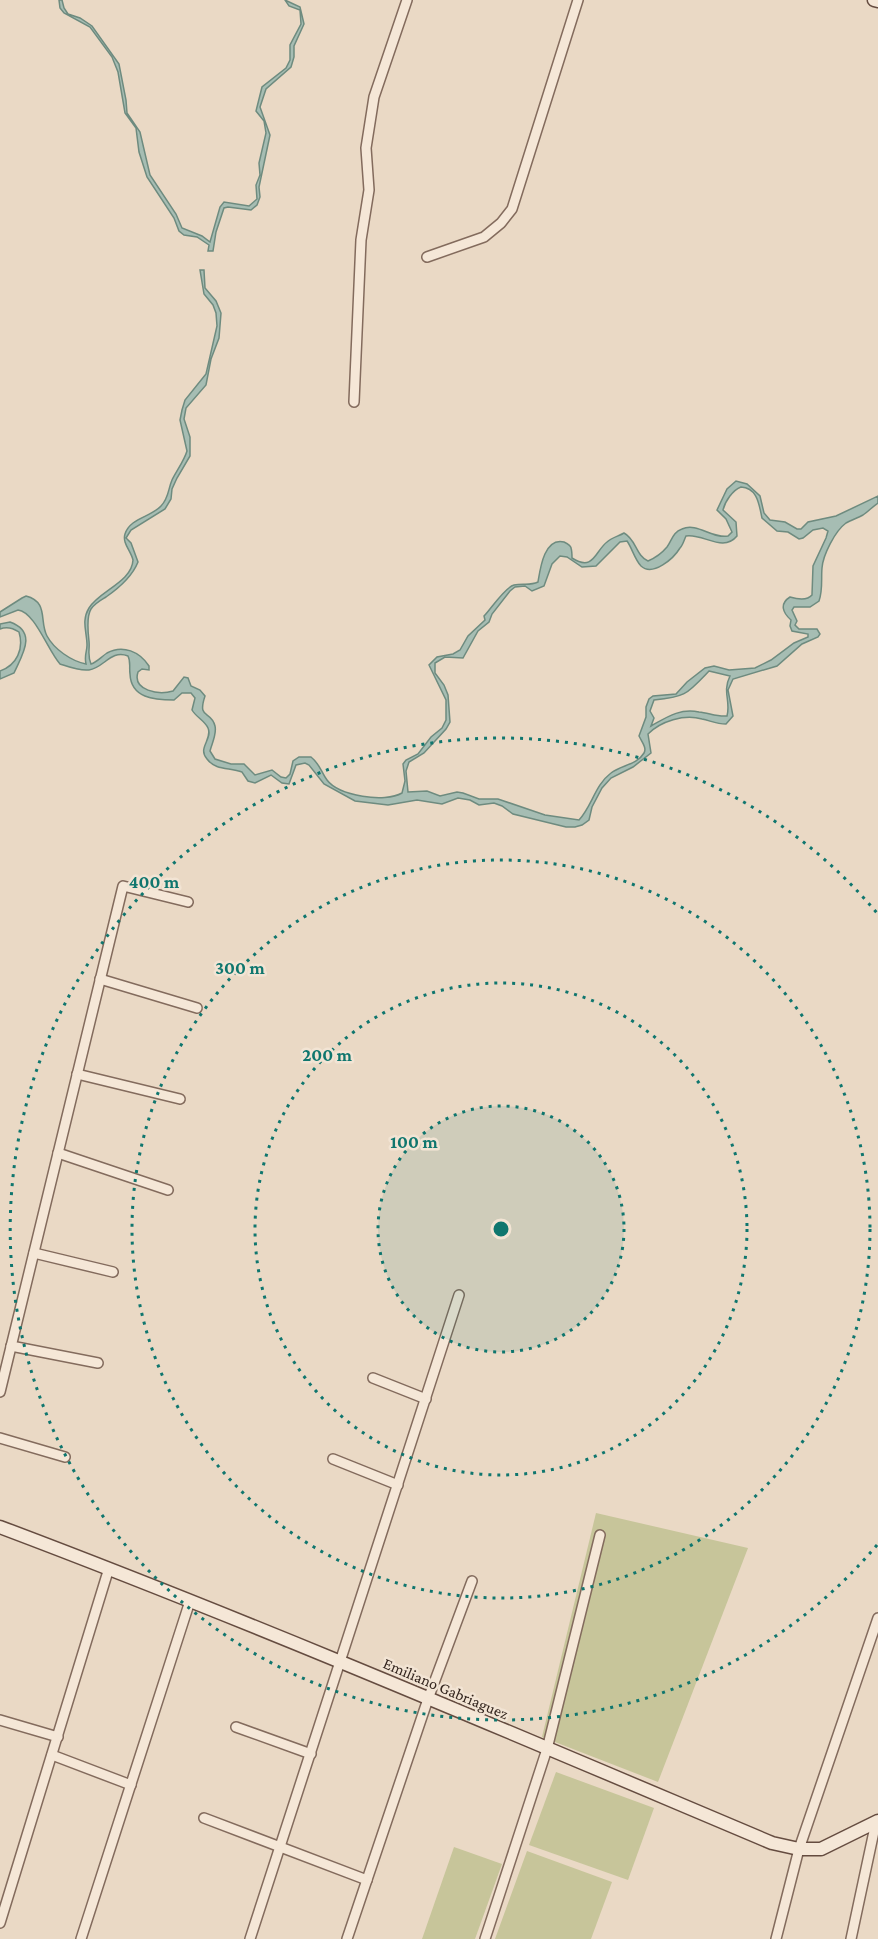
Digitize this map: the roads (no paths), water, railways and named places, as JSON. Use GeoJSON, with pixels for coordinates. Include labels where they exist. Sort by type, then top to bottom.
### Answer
{"type":"FeatureCollection","features":[{"type":"Feature","properties":{"kind":"main road","name":"Emiliano Gabriaguez"},"geometry":{"type":"LineString","coordinates":[[0,1527],[190,1601],[772,1843],[799,1849],[821,1848],[877,1822]]}},
{"type":"Feature","properties":{"kind":"street"},"geometry":{"type":"LineString","coordinates":[[354,402],[362,240],[369,190],[366,148],[374,97],[407,0]]}},
{"type":"Feature","properties":{"kind":"street"},"geometry":{"type":"LineString","coordinates":[[427,256],[484,237],[501,223],[512,209],[578,0]]}},
{"type":"Feature","properties":{"kind":"street"},"geometry":{"type":"LineString","coordinates":[[0,1392],[123,886],[188,902]]}},
{"type":"Feature","properties":{"kind":"street"},"geometry":{"type":"LineString","coordinates":[[100,979],[197,1008]]}},
{"type":"Feature","properties":{"kind":"street"},"geometry":{"type":"LineString","coordinates":[[77,1074],[180,1099]]}},
{"type":"Feature","properties":{"kind":"street"},"geometry":{"type":"LineString","coordinates":[[58,1153],[168,1190]]}},
{"type":"Feature","properties":{"kind":"street"},"geometry":{"type":"LineString","coordinates":[[34,1253],[113,1272]]}},
{"type":"Feature","properties":{"kind":"street"},"geometry":{"type":"LineString","coordinates":[[250,1939],[459,1295]]}},
{"type":"Feature","properties":{"kind":"street"},"geometry":{"type":"LineString","coordinates":[[11,1346],[98,1363]]}},
{"type":"Feature","properties":{"kind":"street"},"geometry":{"type":"LineString","coordinates":[[373,1378],[426,1399]]}},
{"type":"Feature","properties":{"kind":"street"},"geometry":{"type":"LineString","coordinates":[[0,1438],[65,1457]]}},
{"type":"Feature","properties":{"kind":"street"},"geometry":{"type":"LineString","coordinates":[[333,1459],[398,1485]]}},
{"type":"Feature","properties":{"kind":"street"},"geometry":{"type":"LineString","coordinates":[[485,1939],[547,1749],[600,1535]]}},
{"type":"Feature","properties":{"kind":"street"},"geometry":{"type":"LineString","coordinates":[[0,1923],[109,1568]]}},
{"type":"Feature","properties":{"kind":"street"},"geometry":{"type":"LineString","coordinates":[[347,1939],[472,1581]]}},
{"type":"Feature","properties":{"kind":"street"},"geometry":{"type":"LineString","coordinates":[[81,1939],[190,1601]]}},
{"type":"Feature","properties":{"kind":"street"},"geometry":{"type":"LineString","coordinates":[[776,1939],[799,1849],[878,1618]]}},
{"type":"Feature","properties":{"kind":"street"},"geometry":{"type":"LineString","coordinates":[[0,1720],[58,1737]]}},
{"type":"Feature","properties":{"kind":"street"},"geometry":{"type":"LineString","coordinates":[[236,1727],[311,1754]]}},
{"type":"Feature","properties":{"kind":"street"},"geometry":{"type":"LineString","coordinates":[[52,1755],[131,1785]]}},
{"type":"Feature","properties":{"kind":"street"},"geometry":{"type":"LineString","coordinates":[[204,1818],[367,1880]]}},
{"type":"Feature","properties":{"kind":"street"},"geometry":{"type":"LineString","coordinates":[[851,1939],[877,1822]]}}]}
